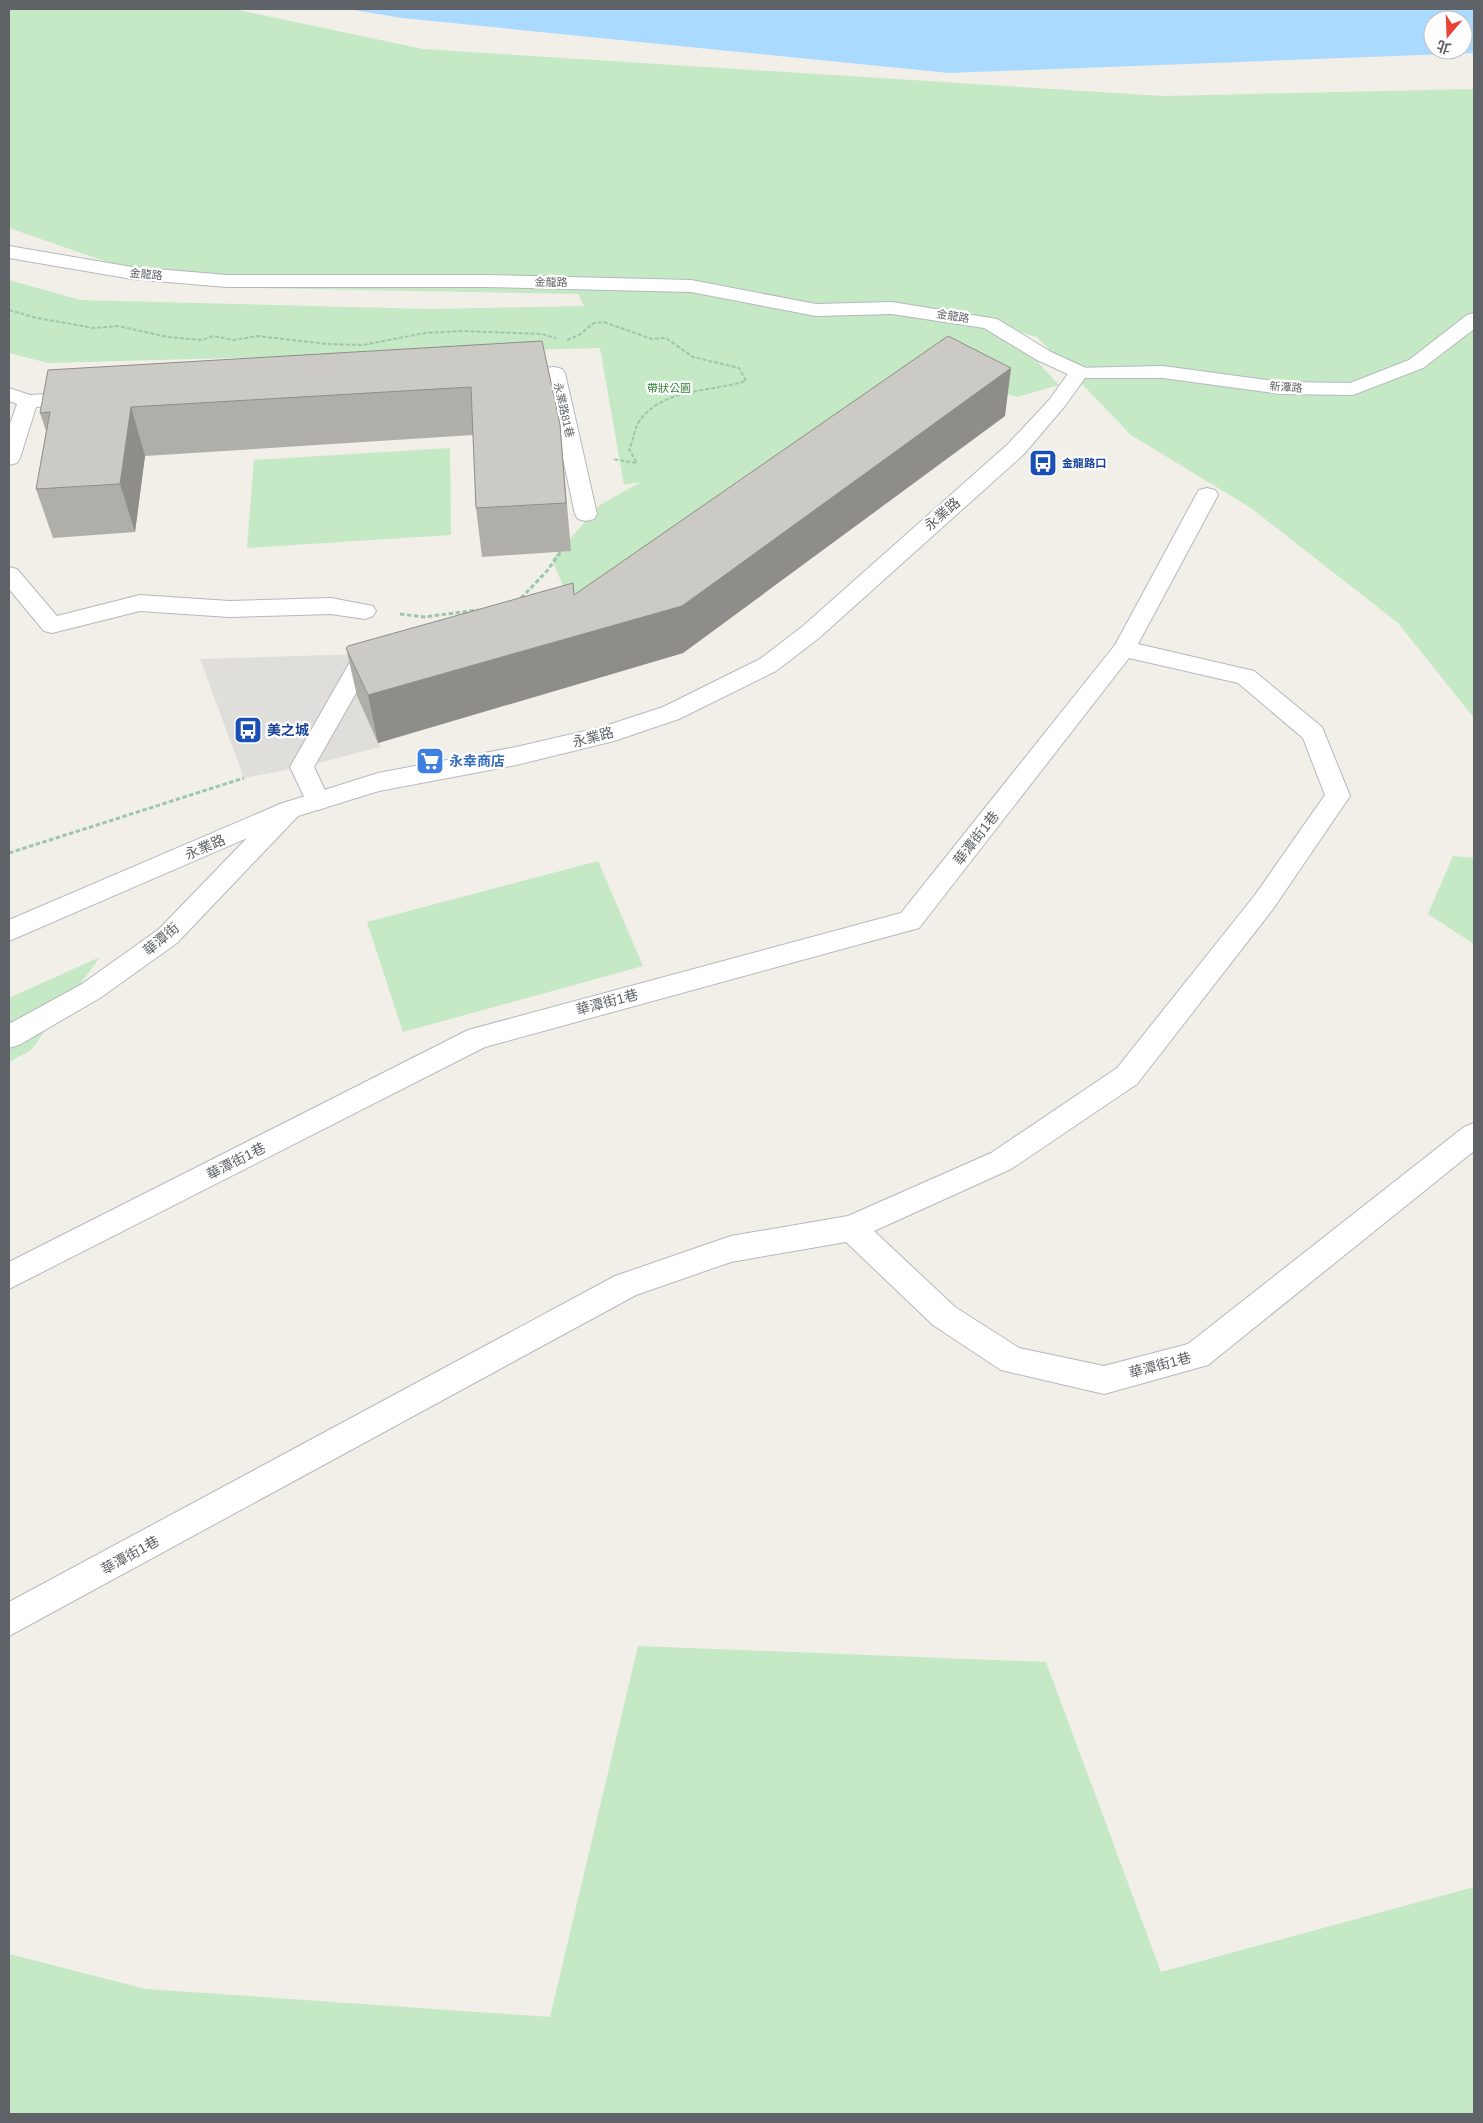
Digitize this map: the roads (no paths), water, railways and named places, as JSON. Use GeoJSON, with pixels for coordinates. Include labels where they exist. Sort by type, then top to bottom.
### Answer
{"type":"FeatureCollection","features":[{"type":"Feature","properties":{"kind":"street","name":"金龍路"},"geometry":{"type":"LineString","coordinates":[[9,252],[132,274],[227,281],[514,282],[673,285],[691,286],[754,297],[816,310],[892,308],[990,323],[1044,356],[1079,372]]}},
{"type":"Feature","properties":{"kind":"street","name":"新潭路"},"geometry":{"type":"LineString","coordinates":[[1079,372],[1162,372],[1282,388],[1353,389],[1416,364],[1474,319]]}},
{"type":"Feature","properties":{"kind":"street","name":"永業路"},"geometry":{"type":"LineString","coordinates":[[9,931],[289,810],[378,782],[516,756],[605,735],[672,713],[768,665],[811,632],[1016,449],[1057,403],[1079,372]]}},
{"type":"Feature","properties":{"kind":"street","name":"永業路81巷"},"geometry":{"type":"LineString","coordinates":[[496,376],[555,373],[586,514]]}},
{"type":"Feature","properties":{"kind":"street"},"geometry":{"type":"LineString","coordinates":[[9,458],[18,397],[98,397]]}},
{"type":"Feature","properties":{"kind":"street","name":"華潭街1巷"},"geometry":{"type":"LineString","coordinates":[[9,1276],[478,1038],[910,921],[1124,649],[1207,495]]}},
{"type":"Feature","properties":{"kind":"street"},"geometry":{"type":"LineString","coordinates":[[9,574],[52,625],[140,603],[228,609],[331,606],[365,611]]}},
{"type":"Feature","properties":{"kind":"street","name":"華潭街1巷"},"geometry":{"type":"LineString","coordinates":[[9,1620],[626,1285],[732,1249],[851,1228],[1001,1161],[1127,1076],[1264,902],[1338,796],[1313,733],[1246,677],[1124,649]]}},
{"type":"Feature","properties":{"kind":"street"},"geometry":{"type":"LineString","coordinates":[[318,801],[302,767],[366,654]]}},
{"type":"Feature","properties":{"kind":"street","name":"華潭街"},"geometry":{"type":"LineString","coordinates":[[9,1037],[92,991],[168,936],[289,810]]}},
{"type":"Feature","properties":{"kind":"street","name":"華潭街1巷"},"geometry":{"type":"LineString","coordinates":[[851,1228],[944,1316],[1012,1360],[1104,1380],[1197,1356],[1474,1135]]}},
{"type":"Feature","properties":{"kind":"water"},"geometry":{"type":"Polygon","coordinates":[[[348,9],[1474,9],[1474,53],[1473,10],[1423,10],[1423,55],[949,73],[402,18],[348,9]]]}},
{"type":"Feature","properties":{"kind":"place","name":"金龍路口"},"geometry":{"type":"Point","coordinates":[1043,463]}},
{"type":"Feature","properties":{"kind":"place","name":"美之城"},"geometry":{"type":"Point","coordinates":[248,730]}},
{"type":"Feature","properties":{"kind":"place","name":"永幸商店"},"geometry":{"type":"Point","coordinates":[430,761]}},
{"type":"Feature","properties":{"kind":"park label","name":"帶狀公園"},"geometry":{"type":"Point","coordinates":[669,388]}}]}
